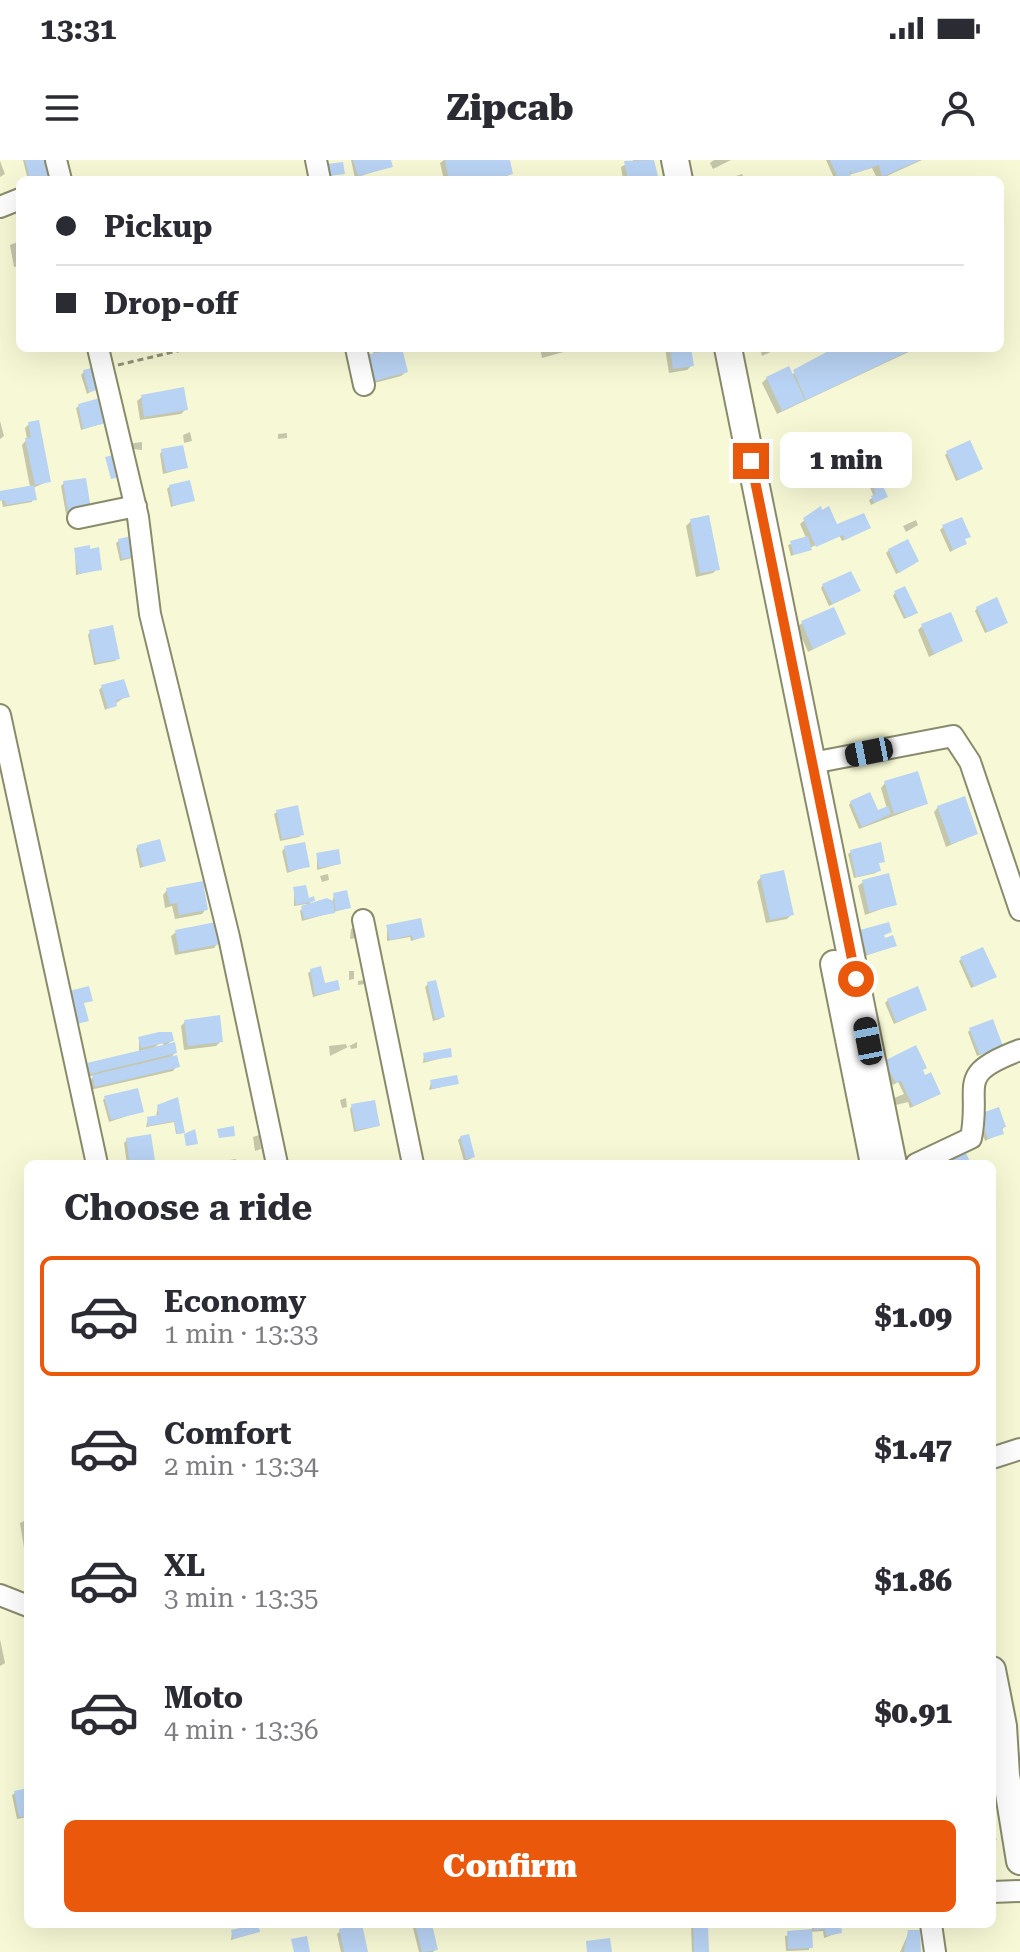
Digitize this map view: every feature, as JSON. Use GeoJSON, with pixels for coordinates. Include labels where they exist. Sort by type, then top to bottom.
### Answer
{"type":"FeatureCollection","features":[{"type":"Feature","properties":{"kind":"main road"},"geometry":{"type":"LineString","coordinates":[[722,358],[892,1160]]}},
{"type":"Feature","properties":{"kind":"main road"},"geometry":{"type":"LineString","coordinates":[[804,750],[873,1160]]}},
{"type":"Feature","properties":{"kind":"main road"},"geometry":{"type":"LineString","coordinates":[[996,1691],[1020,1861]]}},
{"type":"Feature","properties":{"kind":"main road"},"geometry":{"type":"LineString","coordinates":[[996,1749],[1006,1775]]}},
{"type":"Feature","properties":{"kind":"street"},"geometry":{"type":"LineString","coordinates":[[99,352],[136,506],[150,614],[229,937],[276,1160]]}},
{"type":"Feature","properties":{"kind":"street"},"geometry":{"type":"LineString","coordinates":[[357,352],[364,385]]}},
{"type":"Feature","properties":{"kind":"street"},"geometry":{"type":"LineString","coordinates":[[78,518],[136,506]]}},
{"type":"Feature","properties":{"kind":"street"},"geometry":{"type":"LineString","coordinates":[[0,715],[96,1160]]}},
{"type":"Feature","properties":{"kind":"street"},"geometry":{"type":"LineString","coordinates":[[804,750],[953,736],[970,762],[1020,910]]}},
{"type":"Feature","properties":{"kind":"street"},"geometry":{"type":"LineString","coordinates":[[363,920],[412,1160]]}},
{"type":"Feature","properties":{"kind":"street"},"geometry":{"type":"LineString","coordinates":[[924,1160],[971,1138],[971,1083],[980,1071],[998,1058],[1020,1050]]}},
{"type":"Feature","properties":{"kind":"street"},"geometry":{"type":"LineString","coordinates":[[996,1457],[1020,1449]]}},
{"type":"Feature","properties":{"kind":"street"},"geometry":{"type":"LineString","coordinates":[[0,1595],[24,1604]]}},
{"type":"Feature","properties":{"kind":"street"},"geometry":{"type":"LineString","coordinates":[[996,1892],[1020,1891]]}},
{"type":"Feature","properties":{"kind":"street"},"geometry":{"type":"LineString","coordinates":[[932,1928],[935,1952]]}},
{"type":"Feature","properties":{"kind":"path"},"geometry":{"type":"LineString","coordinates":[[102,369],[173,352]]}},
{"type":"Feature","properties":{"kind":"building"},"geometry":{"type":"Polygon","coordinates":[[[25,160],[47,160],[51,176],[29,176],[25,160]]]}},
{"type":"Feature","properties":{"kind":"building"},"geometry":{"type":"Polygon","coordinates":[[[353,160],[391,160],[393,167],[358,176],[353,160]]]}},
{"type":"Feature","properties":{"kind":"building"},"geometry":{"type":"Polygon","coordinates":[[[445,160],[510,160],[513,174],[505,176],[448,176],[445,160]]]}},
{"type":"Feature","properties":{"kind":"building"},"geometry":{"type":"Polygon","coordinates":[[[654,160],[658,176],[627,176],[624,161],[654,160]]]}},
{"type":"Feature","properties":{"kind":"building"},"geometry":{"type":"Polygon","coordinates":[[[830,160],[920,160],[884,176],[879,165],[852,174],[849,169],[850,176],[835,176],[830,160]]]}},
{"type":"Feature","properties":{"kind":"building"},"geometry":{"type":"Polygon","coordinates":[[[343,162],[345,174],[329,176],[327,164],[343,162]]]}},
{"type":"Feature","properties":{"kind":"building"},"geometry":{"type":"Polygon","coordinates":[[[403,352],[408,372],[371,382],[365,355],[403,352]]]}},
{"type":"Feature","properties":{"kind":"building"},"geometry":{"type":"Polygon","coordinates":[[[671,352],[692,352],[694,366],[673,369],[671,352]]]}},
{"type":"Feature","properties":{"kind":"building"},"geometry":{"type":"Polygon","coordinates":[[[827,352],[907,352],[806,400],[793,370],[827,352]]]}},
{"type":"Feature","properties":{"kind":"building"},"geometry":{"type":"Polygon","coordinates":[[[789,366],[805,400],[782,411],[766,377],[789,366]]]}},
{"type":"Feature","properties":{"kind":"building"},"geometry":{"type":"Polygon","coordinates":[[[92,368],[98,390],[89,392],[83,370],[92,368]]]}},
{"type":"Feature","properties":{"kind":"building"},"geometry":{"type":"Polygon","coordinates":[[[184,387],[188,410],[144,417],[141,395],[184,387]]]}},
{"type":"Feature","properties":{"kind":"building"},"geometry":{"type":"Polygon","coordinates":[[[100,398],[106,423],[83,429],[78,404],[100,398]]]}},
{"type":"Feature","properties":{"kind":"building"},"geometry":{"type":"Polygon","coordinates":[[[39,420],[51,482],[35,485],[25,438],[31,437],[28,422],[39,420]]]}},
{"type":"Feature","properties":{"kind":"building"},"geometry":{"type":"Polygon","coordinates":[[[970,440],[983,469],[959,480],[946,451],[970,440]]]}},
{"type":"Feature","properties":{"kind":"building"},"geometry":{"type":"Polygon","coordinates":[[[183,445],[188,468],[166,472],[161,449],[183,445]]]}},
{"type":"Feature","properties":{"kind":"building"},"geometry":{"type":"Polygon","coordinates":[[[113,455],[119,477],[111,479],[105,457],[113,455]]]}},
{"type":"Feature","properties":{"kind":"building"},"geometry":{"type":"Polygon","coordinates":[[[879,477],[888,497],[874,503],[871,496],[876,494],[871,481],[879,477]]]}},
{"type":"Feature","properties":{"kind":"building"},"geometry":{"type":"Polygon","coordinates":[[[86,478],[91,509],[68,512],[63,481],[86,478]]]}},
{"type":"Feature","properties":{"kind":"building"},"geometry":{"type":"Polygon","coordinates":[[[190,480],[195,501],[173,506],[169,485],[190,480]]]}},
{"type":"Feature","properties":{"kind":"building"},"geometry":{"type":"Polygon","coordinates":[[[34,485],[37,500],[6,505],[5,500],[0,501],[0,491],[34,485]]]}},
{"type":"Feature","properties":{"kind":"building"},"geometry":{"type":"Polygon","coordinates":[[[821,506],[822,510],[829,506],[837,524],[864,513],[871,528],[845,540],[843,535],[816,547],[803,518],[821,506]]]}},
{"type":"Feature","properties":{"kind":"building"},"geometry":{"type":"Polygon","coordinates":[[[709,515],[720,570],[700,573],[690,519],[709,515]]]}},
{"type":"Feature","properties":{"kind":"building"},"geometry":{"type":"Polygon","coordinates":[[[962,517],[971,537],[965,539],[967,544],[953,550],[942,525],[962,517]]]}},
{"type":"Feature","properties":{"kind":"building"},"geometry":{"type":"Polygon","coordinates":[[[132,536],[137,556],[122,559],[118,539],[132,536]]]}},
{"type":"Feature","properties":{"kind":"building"},"geometry":{"type":"Polygon","coordinates":[[[808,536],[812,550],[794,555],[790,541],[808,536]]]}},
{"type":"Feature","properties":{"kind":"building"},"geometry":{"type":"Polygon","coordinates":[[[908,539],[919,561],[899,573],[888,549],[908,539]]]}},
{"type":"Feature","properties":{"kind":"building"},"geometry":{"type":"Polygon","coordinates":[[[90,545],[90,549],[99,547],[102,570],[78,574],[74,548],[90,545]]]}},
{"type":"Feature","properties":{"kind":"building"},"geometry":{"type":"Polygon","coordinates":[[[851,571],[861,591],[832,604],[822,584],[851,571]]]}},
{"type":"Feature","properties":{"kind":"building"},"geometry":{"type":"Polygon","coordinates":[[[905,586],[918,613],[906,618],[894,591],[905,586]]]}},
{"type":"Feature","properties":{"kind":"building"},"geometry":{"type":"Polygon","coordinates":[[[997,597],[1008,623],[988,632],[976,607],[997,597]]]}},
{"type":"Feature","properties":{"kind":"building"},"geometry":{"type":"Polygon","coordinates":[[[834,607],[846,634],[813,649],[801,621],[834,607]]]}},
{"type":"Feature","properties":{"kind":"building"},"geometry":{"type":"Polygon","coordinates":[[[951,612],[963,641],[934,654],[921,624],[951,612]]]}},
{"type":"Feature","properties":{"kind":"building"},"geometry":{"type":"Polygon","coordinates":[[[113,625],[120,659],[96,663],[89,630],[113,625]]]}},
{"type":"Feature","properties":{"kind":"building"},"geometry":{"type":"Polygon","coordinates":[[[124,679],[130,697],[116,700],[117,706],[108,709],[101,685],[124,679]]]}},
{"type":"Feature","properties":{"kind":"building"},"geometry":{"type":"Polygon","coordinates":[[[918,771],[928,804],[894,814],[884,781],[918,771]]]}},
{"type":"Feature","properties":{"kind":"building"},"geometry":{"type":"Polygon","coordinates":[[[870,792],[878,810],[888,806],[891,814],[862,827],[850,801],[870,792]]]}},
{"type":"Feature","properties":{"kind":"building"},"geometry":{"type":"Polygon","coordinates":[[[965,796],[978,834],[951,844],[937,806],[965,796]]]}},
{"type":"Feature","properties":{"kind":"building"},"geometry":{"type":"Polygon","coordinates":[[[298,805],[304,835],[282,839],[276,810],[298,805]]]}},
{"type":"Feature","properties":{"kind":"building"},"geometry":{"type":"Polygon","coordinates":[[[160,839],[166,861],[143,867],[137,845],[160,839]]]}},
{"type":"Feature","properties":{"kind":"building"},"geometry":{"type":"Polygon","coordinates":[[[305,842],[310,867],[289,871],[284,846],[305,842]]]}},
{"type":"Feature","properties":{"kind":"building"},"geometry":{"type":"Polygon","coordinates":[[[881,842],[885,862],[879,863],[881,871],[856,877],[850,850],[881,842]]]}},
{"type":"Feature","properties":{"kind":"building"},"geometry":{"type":"Polygon","coordinates":[[[339,849],[341,864],[319,868],[316,853],[339,849]]]}},
{"type":"Feature","properties":{"kind":"building"},"geometry":{"type":"Polygon","coordinates":[[[784,870],[794,915],[770,920],[760,875],[784,870]]]}},
{"type":"Feature","properties":{"kind":"building"},"geometry":{"type":"Polygon","coordinates":[[[889,873],[897,905],[869,912],[862,880],[889,873]]]}},
{"type":"Feature","properties":{"kind":"building"},"geometry":{"type":"Polygon","coordinates":[[[203,881],[208,910],[179,915],[177,903],[170,904],[166,888],[203,881]]]}},
{"type":"Feature","properties":{"kind":"building"},"geometry":{"type":"Polygon","coordinates":[[[306,885],[309,898],[314,896],[315,901],[296,905],[293,887],[306,885]]]}},
{"type":"Feature","properties":{"kind":"building"},"geometry":{"type":"Polygon","coordinates":[[[347,890],[351,908],[336,911],[333,893],[347,890]]]}},
{"type":"Feature","properties":{"kind":"building"},"geometry":{"type":"Polygon","coordinates":[[[327,898],[333,901],[335,913],[304,919],[301,906],[327,898]]]}},
{"type":"Feature","properties":{"kind":"building"},"geometry":{"type":"Polygon","coordinates":[[[421,918],[425,937],[413,940],[412,935],[390,940],[386,925],[421,918]]]}},
{"type":"Feature","properties":{"kind":"building"},"geometry":{"type":"Polygon","coordinates":[[[216,922],[220,944],[179,952],[175,930],[216,922]]]}},
{"type":"Feature","properties":{"kind":"building"},"geometry":{"type":"Polygon","coordinates":[[[889,922],[892,932],[884,935],[885,938],[893,935],[897,946],[867,955],[860,930],[889,922]]]}},
{"type":"Feature","properties":{"kind":"building"},"geometry":{"type":"Polygon","coordinates":[[[983,947],[997,977],[974,987],[960,957],[983,947]]]}},
{"type":"Feature","properties":{"kind":"building"},"geometry":{"type":"Polygon","coordinates":[[[321,966],[325,983],[338,980],[340,990],[315,995],[310,969],[321,966]]]}},
{"type":"Feature","properties":{"kind":"building"},"geometry":{"type":"Polygon","coordinates":[[[436,980],[445,1017],[435,1019],[427,982],[436,980]]]}},
{"type":"Feature","properties":{"kind":"building"},"geometry":{"type":"Polygon","coordinates":[[[89,986],[93,1001],[84,1003],[89,1021],[73,1025],[65,992],[89,986]]]}},
{"type":"Feature","properties":{"kind":"building"},"geometry":{"type":"Polygon","coordinates":[[[918,986],[927,1010],[896,1022],[887,999],[918,986]]]}},
{"type":"Feature","properties":{"kind":"building"},"geometry":{"type":"Polygon","coordinates":[[[220,1015],[223,1042],[188,1046],[184,1020],[220,1015]]]}},
{"type":"Feature","properties":{"kind":"building"},"geometry":{"type":"Polygon","coordinates":[[[993,1019],[1003,1046],[980,1055],[969,1028],[993,1019]]]}},
{"type":"Feature","properties":{"kind":"building"},"geometry":{"type":"Polygon","coordinates":[[[172,1032],[174,1041],[141,1048],[138,1037],[172,1032]]]}},
{"type":"Feature","properties":{"kind":"building"},"geometry":{"type":"Polygon","coordinates":[[[175,1042],[177,1053],[90,1074],[87,1063],[175,1042]]]}},
{"type":"Feature","properties":{"kind":"building"},"geometry":{"type":"Polygon","coordinates":[[[916,1045],[927,1068],[923,1070],[925,1075],[931,1072],[941,1094],[913,1106],[901,1081],[896,1083],[884,1061],[916,1045]]]}},
{"type":"Feature","properties":{"kind":"building"},"geometry":{"type":"Polygon","coordinates":[[[451,1048],[452,1057],[425,1061],[423,1053],[451,1048]]]}},
{"type":"Feature","properties":{"kind":"building"},"geometry":{"type":"Polygon","coordinates":[[[177,1055],[180,1067],[95,1087],[92,1075],[177,1055]]]}},
{"type":"Feature","properties":{"kind":"building"},"geometry":{"type":"Polygon","coordinates":[[[457,1075],[459,1084],[432,1089],[430,1080],[457,1075]]]}},
{"type":"Feature","properties":{"kind":"building"},"geometry":{"type":"Polygon","coordinates":[[[138,1088],[144,1112],[111,1120],[104,1096],[138,1088]]]}},
{"type":"Feature","properties":{"kind":"building"},"geometry":{"type":"Polygon","coordinates":[[[178,1097],[185,1133],[177,1134],[174,1121],[148,1126],[147,1117],[159,1115],[157,1105],[178,1097]]]}},
{"type":"Feature","properties":{"kind":"building"},"geometry":{"type":"Polygon","coordinates":[[[375,1100],[380,1126],[356,1130],[351,1104],[375,1100]]]}},
{"type":"Feature","properties":{"kind":"building"},"geometry":{"type":"Polygon","coordinates":[[[999,1107],[1006,1127],[1002,1128],[1004,1134],[988,1139],[979,1114],[999,1107]]]}},
{"type":"Feature","properties":{"kind":"building"},"geometry":{"type":"Polygon","coordinates":[[[234,1126],[235,1136],[219,1138],[217,1129],[234,1126]]]}},
{"type":"Feature","properties":{"kind":"building"},"geometry":{"type":"Polygon","coordinates":[[[195,1129],[198,1144],[186,1146],[184,1134],[195,1129]]]}},
{"type":"Feature","properties":{"kind":"building"},"geometry":{"type":"Polygon","coordinates":[[[151,1134],[155,1160],[129,1160],[126,1138],[151,1134]]]}},
{"type":"Feature","properties":{"kind":"building"},"geometry":{"type":"Polygon","coordinates":[[[469,1134],[475,1157],[466,1159],[460,1136],[469,1134]]]}},
{"type":"Feature","properties":{"kind":"building"},"geometry":{"type":"Polygon","coordinates":[[[966,1153],[969,1160],[951,1160],[966,1153]]]}},
{"type":"Feature","properties":{"kind":"building"},"geometry":{"type":"Polygon","coordinates":[[[24,1789],[24,1816],[19,1817],[14,1791],[24,1789]]]}},
{"type":"Feature","properties":{"kind":"building"},"geometry":{"type":"Polygon","coordinates":[[[259,1928],[260,1932],[233,1939],[231,1930],[259,1928]]]}},
{"type":"Feature","properties":{"kind":"building"},"geometry":{"type":"Polygon","coordinates":[[[363,1928],[368,1952],[344,1952],[339,1929],[363,1928]]]}},
{"type":"Feature","properties":{"kind":"building"},"geometry":{"type":"Polygon","coordinates":[[[416,1928],[433,1928],[438,1950],[422,1952],[416,1928]]]}},
{"type":"Feature","properties":{"kind":"building"},"geometry":{"type":"Polygon","coordinates":[[[693,1928],[708,1928],[709,1952],[694,1952],[693,1928]]]}},
{"type":"Feature","properties":{"kind":"building"},"geometry":{"type":"Polygon","coordinates":[[[814,1928],[841,1928],[842,1933],[826,1936],[825,1929],[814,1928]]]}},
{"type":"Feature","properties":{"kind":"building"},"geometry":{"type":"Polygon","coordinates":[[[812,1929],[813,1948],[788,1949],[787,1931],[812,1929]]]}},
{"type":"Feature","properties":{"kind":"building"},"geometry":{"type":"Polygon","coordinates":[[[908,1930],[920,1930],[921,1952],[904,1952],[908,1930]]]}},
{"type":"Feature","properties":{"kind":"building"},"geometry":{"type":"Polygon","coordinates":[[[307,1936],[310,1952],[294,1952],[291,1939],[307,1936]]]}},
{"type":"Feature","properties":{"kind":"building"},"geometry":{"type":"Polygon","coordinates":[[[610,1938],[612,1952],[587,1952],[586,1941],[610,1938]]]}},
{"type":"Feature","properties":{"kind":"route"},"geometry":{"type":"LineString","coordinates":[[751,461],[856,979]]}}]}
